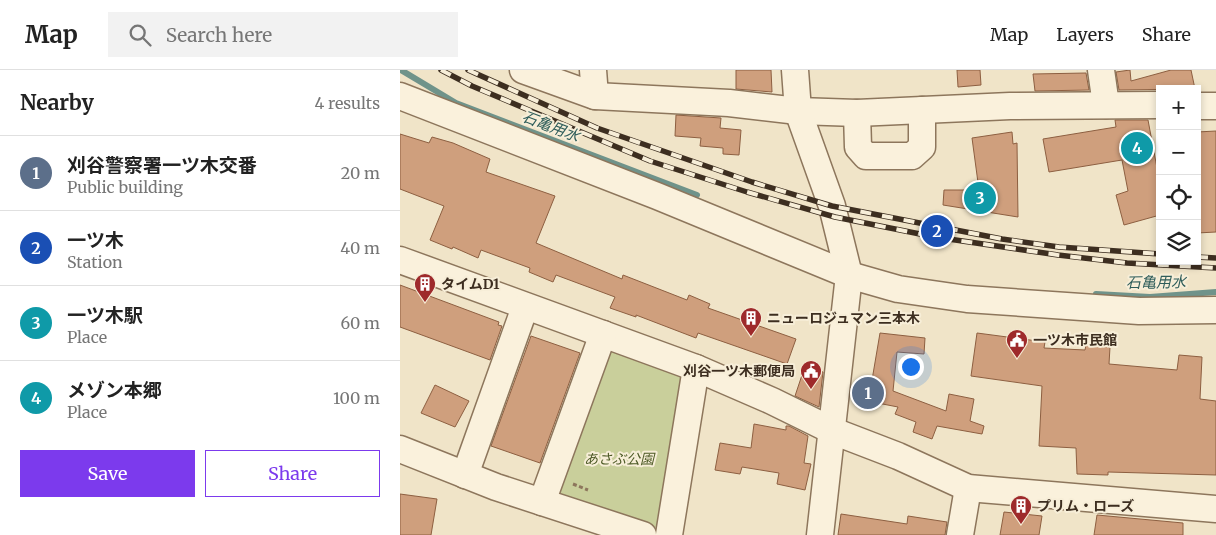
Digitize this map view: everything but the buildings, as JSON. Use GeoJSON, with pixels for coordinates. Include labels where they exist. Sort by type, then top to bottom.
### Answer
{"type":"FeatureCollection","features":[{"type":"Feature","properties":{"kind":"street"},"geometry":{"type":"LineString","coordinates":[[523,70],[595,96],[730,103],[798,111],[857,113],[1106,104],[1156,105]]}},
{"type":"Feature","properties":{"kind":"street"},"geometry":{"type":"LineString","coordinates":[[592,70],[595,96]]}},
{"type":"Feature","properties":{"kind":"street"},"geometry":{"type":"LineString","coordinates":[[795,70],[798,111],[832,206],[849,275],[820,535]]}},
{"type":"Feature","properties":{"kind":"street"},"geometry":{"type":"LineString","coordinates":[[1101,70],[1106,104]]}},
{"type":"Feature","properties":{"kind":"street"},"geometry":{"type":"LineString","coordinates":[[400,96],[657,196],[849,275],[898,288],[967,299],[1139,311],[1216,310]]}},
{"type":"Feature","properties":{"kind":"street"},"geometry":{"type":"LineString","coordinates":[[1201,106],[1216,106]]}},
{"type":"Feature","properties":{"kind":"street"},"geometry":{"type":"LineString","coordinates":[[857,113],[858,147],[866,156],[912,156],[922,147],[922,110]]}},
{"type":"Feature","properties":{"kind":"street"},"geometry":{"type":"LineString","coordinates":[[400,260],[696,368],[968,488],[1216,508]]}},
{"type":"Feature","properties":{"kind":"street"},"geometry":{"type":"LineString","coordinates":[[465,475],[525,306]]}},
{"type":"Feature","properties":{"kind":"street"},"geometry":{"type":"LineString","coordinates":[[546,490],[603,334]]}},
{"type":"Feature","properties":{"kind":"street"},"geometry":{"type":"LineString","coordinates":[[669,535],[696,368]]}},
{"type":"Feature","properties":{"kind":"street"},"geometry":{"type":"LineString","coordinates":[[400,449],[465,475],[546,490],[643,535]]}},
{"type":"Feature","properties":{"kind":"street"},"geometry":{"type":"LineString","coordinates":[[960,535],[968,488]]}},
{"type":"Feature","properties":{"kind":"path"},"geometry":{"type":"LineString","coordinates":[[546,490],[571,484],[596,494]]}},
{"type":"Feature","properties":{"kind":"green space","name":"あさぶ公園"},"geometry":{"type":"Polygon","coordinates":[[[604,347],[684,374],[660,529],[553,494],[604,347]]]}},
{"type":"Feature","properties":{"kind":"waterway","name":"石亀用水"},"geometry":{"type":"LineString","coordinates":[[401,70],[456,103],[697,195]]}},
{"type":"Feature","properties":{"kind":"waterway","name":"石亀用水"},"geometry":{"type":"LineString","coordinates":[[1096,294],[1150,297],[1216,292]]}},
{"type":"Feature","properties":{"kind":"railway"},"geometry":{"type":"LineString","coordinates":[[441,70],[472,86],[650,161],[747,192],[835,217],[935,237],[1058,255],[1127,263],[1216,268]]}},
{"type":"Feature","properties":{"kind":"railway"},"geometry":{"type":"LineString","coordinates":[[468,70],[597,128],[752,182],[832,206],[1002,239],[1059,247],[1156,254]]}},
{"type":"Feature","properties":{"kind":"railway"},"geometry":{"type":"LineString","coordinates":[[1201,257],[1216,258]]}},
{"type":"Feature","properties":{"kind":"place","name":"メゾン本郷"},"geometry":{"type":"Point","coordinates":[1137,148]}},
{"type":"Feature","properties":{"kind":"place","name":"一ツ木駅"},"geometry":{"type":"Point","coordinates":[980,198]}},
{"type":"Feature","properties":{"kind":"place","name":"一ツ木"},"geometry":{"type":"Point","coordinates":[937,231]}},
{"type":"Feature","properties":{"kind":"place","name":"タイムD1"},"geometry":{"type":"Point","coordinates":[425,303]}},
{"type":"Feature","properties":{"kind":"place","name":"ニューロジュマン三本木"},"geometry":{"type":"Point","coordinates":[751,337]}},
{"type":"Feature","properties":{"kind":"place","name":"一ツ木市民館"},"geometry":{"type":"Point","coordinates":[1017,359]}},
{"type":"Feature","properties":{"kind":"place","name":"刈谷一ツ木郵便局"},"geometry":{"type":"Point","coordinates":[811,390]}},
{"type":"Feature","properties":{"kind":"place","name":"刈谷警察署一ツ木交番"},"geometry":{"type":"Point","coordinates":[868,393]}},
{"type":"Feature","properties":{"kind":"place","name":"プリム・ローズ"},"geometry":{"type":"Point","coordinates":[1021,525]}}]}
